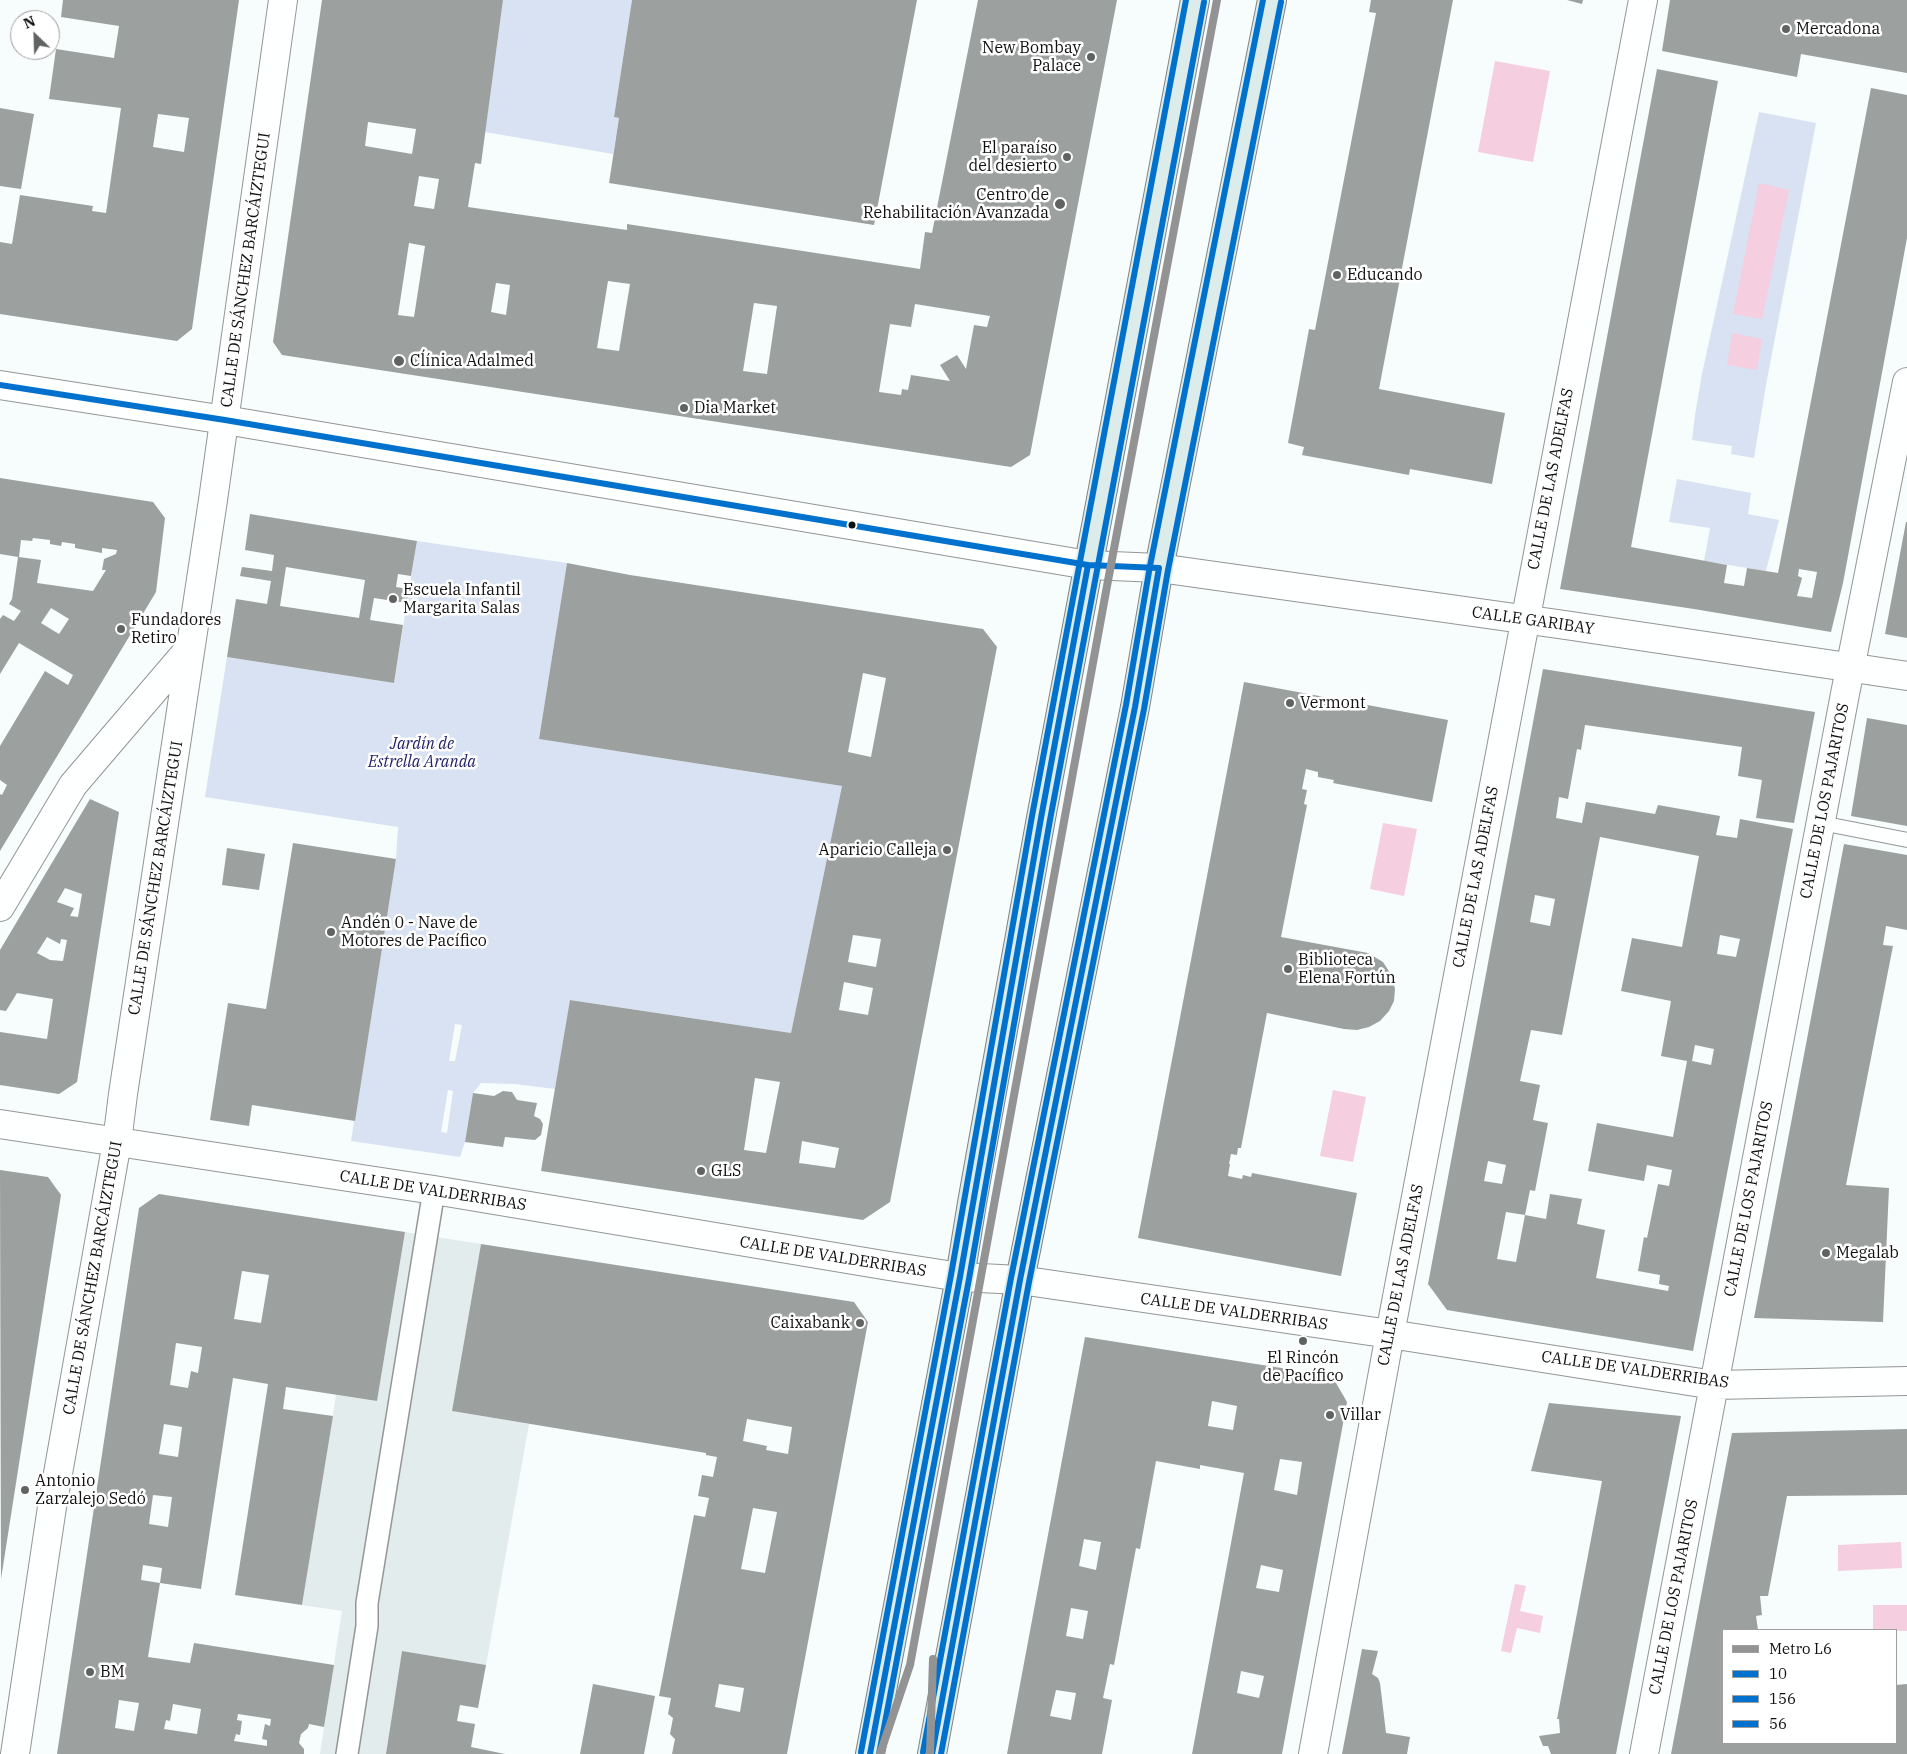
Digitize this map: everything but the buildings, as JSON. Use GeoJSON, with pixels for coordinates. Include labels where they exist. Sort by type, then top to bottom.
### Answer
{"type":"FeatureCollection","features":[{"type":"Feature","properties":{"kind":"main road"},"geometry":{"type":"LineString","coordinates":[[870,1754],[960,1277],[1039,828],[1195,0]]}},
{"type":"Feature","properties":{"kind":"main road"},"geometry":{"type":"LineString","coordinates":[[932,1754],[1020,1280],[1135,707],[1159,568],[1272,0]]}},
{"type":"Feature","properties":{"kind":"street","name":"CALLE DE SÁNCHEZ BARCÁIZTEGUI"},"geometry":{"type":"LineString","coordinates":[[15,1754],[52,1507],[118,1142],[123,1094],[225,420],[283,0]]}},
{"type":"Feature","properties":{"kind":"street","name":"CALLE DE LAS ADELFAS"},"geometry":{"type":"LineString","coordinates":[[1313,1754],[1390,1334],[1643,0]]}},
{"type":"Feature","properties":{"kind":"street","name":"CALLE DE LOS PAJARITOS"},"geometry":{"type":"LineString","coordinates":[[1644,1754],[1852,656],[1907,382]]}},
{"type":"Feature","properties":{"kind":"street","name":"CALLE GARIBAY"},"geometry":{"type":"LineString","coordinates":[[0,385],[225,420],[1088,565],[1159,568],[1525,620],[1852,656],[1907,676]]}},
{"type":"Feature","properties":{"kind":"street"},"geometry":{"type":"LineString","coordinates":[[0,907],[73,785],[190,648]]}},
{"type":"Feature","properties":{"kind":"street","name":"CALLE DE VALDERRIBAS"},"geometry":{"type":"LineString","coordinates":[[0,1124],[434,1190],[960,1277],[1020,1280],[1390,1334],[1714,1385],[1907,1381]]}},
{"type":"Feature","properties":{"kind":"street"},"geometry":{"type":"LineString","coordinates":[[347,1754],[367,1626],[367,1603],[434,1190]]}},
{"type":"Feature","properties":{"kind":"lane"},"geometry":{"type":"LineString","coordinates":[[1821,823],[1907,840]]}},
{"type":"Feature","properties":{"kind":"green space"},"geometry":{"type":"Polygon","coordinates":[[[503,0],[632,0],[614,117],[619,118],[613,154],[485,132],[503,0]]]}},
{"type":"Feature","properties":{"kind":"green space"},"geometry":{"type":"Polygon","coordinates":[[[1759,112],[1816,123],[1754,458],[1731,454],[1732,446],[1692,440],[1702,374],[1759,112]]]}},
{"type":"Feature","properties":{"kind":"green space"},"geometry":{"type":"Polygon","coordinates":[[[1677,479],[1751,493],[1748,514],[1779,520],[1766,571],[1704,561],[1710,528],[1669,522],[1677,479]]]}},
{"type":"Feature","properties":{"kind":"green space","name":"Jardín de Estrella Aranda"},"geometry":{"type":"Polygon","coordinates":[[[417,541],[567,563],[539,739],[842,786],[791,1033],[571,1000],[555,1089],[515,1084],[481,1083],[473,1093],[465,1142],[460,1157],[351,1141],[396,859],[398,827],[205,797],[227,657],[394,683],[417,541]],[[455,1024],[449,1061],[455,1061],[462,1025],[455,1024]],[[448,1090],[441,1132],[447,1133],[453,1091],[448,1090]]]}},
{"type":"Feature","properties":{"kind":"shaded area"},"geometry":{"type":"Polygon","coordinates":[[[1495,61],[1550,71],[1533,162],[1478,152],[1495,61]]]}},
{"type":"Feature","properties":{"kind":"shaded area"},"geometry":{"type":"Polygon","coordinates":[[[1759,183],[1789,190],[1762,319],[1733,314],[1759,183]]]}},
{"type":"Feature","properties":{"kind":"shaded area"},"geometry":{"type":"Polygon","coordinates":[[[1732,333],[1762,339],[1757,370],[1727,365],[1732,333]]]}},
{"type":"Feature","properties":{"kind":"shaded area"},"geometry":{"type":"Polygon","coordinates":[[[1383,823],[1417,829],[1404,896],[1370,889],[1383,823]]]}},
{"type":"Feature","properties":{"kind":"shaded area"},"geometry":{"type":"Polygon","coordinates":[[[1333,1090],[1366,1097],[1353,1162],[1320,1156],[1333,1090]]]}},
{"type":"Feature","properties":{"kind":"shaded area"},"geometry":{"type":"Polygon","coordinates":[[[405,1232],[481,1244],[452,1411],[529,1424],[486,1665],[402,1651],[386,1754],[320,1754],[342,1611],[302,1605],[336,1395],[377,1401],[405,1232]]]}},
{"type":"Feature","properties":{"kind":"shaded area"},"geometry":{"type":"Polygon","coordinates":[[[1901,1542],[1902,1568],[1838,1571],[1838,1545],[1901,1542]]]}},
{"type":"Feature","properties":{"kind":"shaded area"},"geometry":{"type":"Polygon","coordinates":[[[1515,1584],[1526,1586],[1520,1611],[1543,1616],[1540,1633],[1517,1628],[1511,1653],[1501,1651],[1515,1584]]]}},
{"type":"Feature","properties":{"kind":"shaded area"},"geometry":{"type":"Polygon","coordinates":[[[1873,1605],[1907,1605],[1907,1631],[1873,1629],[1873,1605]]]}},
{"type":"Feature","properties":{"kind":"metro line","name":"L6"},"geometry":{"type":"LineString","coordinates":[[880,1754],[910,1665],[1107,586],[1217,0]]}},
{"type":"Feature","properties":{"kind":"metro line","name":"L6"},"geometry":{"type":"LineString","coordinates":[[930,1754],[933,1659]]}},
{"type":"Feature","properties":{"kind":"transit line","name":"56"},"geometry":{"type":"LineString","coordinates":[[861,1752],[951,1275],[1032,816],[1186,0]]}},
{"type":"Feature","properties":{"kind":"transit line","name":"56"},"geometry":{"type":"LineString","coordinates":[[923,1752],[1011,1278],[1126,705],[1150,566],[1263,0]]}},
{"type":"Feature","properties":{"kind":"transit line","name":"156"},"geometry":{"type":"LineString","coordinates":[[879,1754],[969,1279],[1050,820],[1204,2]]}},
{"type":"Feature","properties":{"kind":"transit line","name":"156"},"geometry":{"type":"LineString","coordinates":[[941,1754],[1029,1282],[1144,709],[1168,570],[1281,2]]}},
{"type":"Feature","properties":{"kind":"transit line","name":"10"},"geometry":{"type":"LineString","coordinates":[[0,385],[225,420],[1088,565],[1159,568],[1135,707],[1020,1280],[932,1754]]}},
{"type":"Feature","properties":{"kind":"transit line","name":"10"},"geometry":{"type":"LineString","coordinates":[[870,1754],[960,1277],[1088,565]]}},
{"type":"Feature","properties":{"kind":"place","name":"Mercadona"},"geometry":{"type":"Point","coordinates":[1786,29]}},
{"type":"Feature","properties":{"kind":"place","name":"New Bombay Palace"},"geometry":{"type":"Point","coordinates":[1091,57]}},
{"type":"Feature","properties":{"kind":"place","name":"El paraíso del desierto"},"geometry":{"type":"Point","coordinates":[1067,157]}},
{"type":"Feature","properties":{"kind":"place","name":"Centro de Rehabilitación Avanzada"},"geometry":{"type":"Point","coordinates":[1060,204]}},
{"type":"Feature","properties":{"kind":"place","name":"Educando"},"geometry":{"type":"Point","coordinates":[1337,275]}},
{"type":"Feature","properties":{"kind":"place","name":"Cĺínica Adalmed"},"geometry":{"type":"Point","coordinates":[399,361]}},
{"type":"Feature","properties":{"kind":"place","name":"Dia Market"},"geometry":{"type":"Point","coordinates":[684,408]}},
{"type":"Feature","properties":{"kind":"place","name":"Escuela Infantil Margarita Salas"},"geometry":{"type":"Point","coordinates":[393,599]}},
{"type":"Feature","properties":{"kind":"place","name":"Fundadores Retiro"},"geometry":{"type":"Point","coordinates":[121,629]}},
{"type":"Feature","properties":{"kind":"place","name":"Vermont"},"geometry":{"type":"Point","coordinates":[1290,703]}},
{"type":"Feature","properties":{"kind":"place","name":"Aparicio Calleja"},"geometry":{"type":"Point","coordinates":[947,850]}},
{"type":"Feature","properties":{"kind":"place","name":"Andén 0 - Nave de Motores de Pacífico"},"geometry":{"type":"Point","coordinates":[331,932]}},
{"type":"Feature","properties":{"kind":"place","name":"Biblioteca Elena Fortún"},"geometry":{"type":"Point","coordinates":[1288,969]}},
{"type":"Feature","properties":{"kind":"place","name":"GLS"},"geometry":{"type":"Point","coordinates":[701,1171]}},
{"type":"Feature","properties":{"kind":"place","name":"Megalab"},"geometry":{"type":"Point","coordinates":[1826,1253]}},
{"type":"Feature","properties":{"kind":"place","name":"Caixabank"},"geometry":{"type":"Point","coordinates":[860,1323]}},
{"type":"Feature","properties":{"kind":"place","name":"El Rincón de Pacífico"},"geometry":{"type":"Point","coordinates":[1303,1341]}},
{"type":"Feature","properties":{"kind":"place","name":"Villar"},"geometry":{"type":"Point","coordinates":[1330,1415]}},
{"type":"Feature","properties":{"kind":"place","name":"Antonio Zarzalejo Sedó"},"geometry":{"type":"Point","coordinates":[25,1490]}},
{"type":"Feature","properties":{"kind":"place","name":"BM"},"geometry":{"type":"Point","coordinates":[90,1672]}}]}
